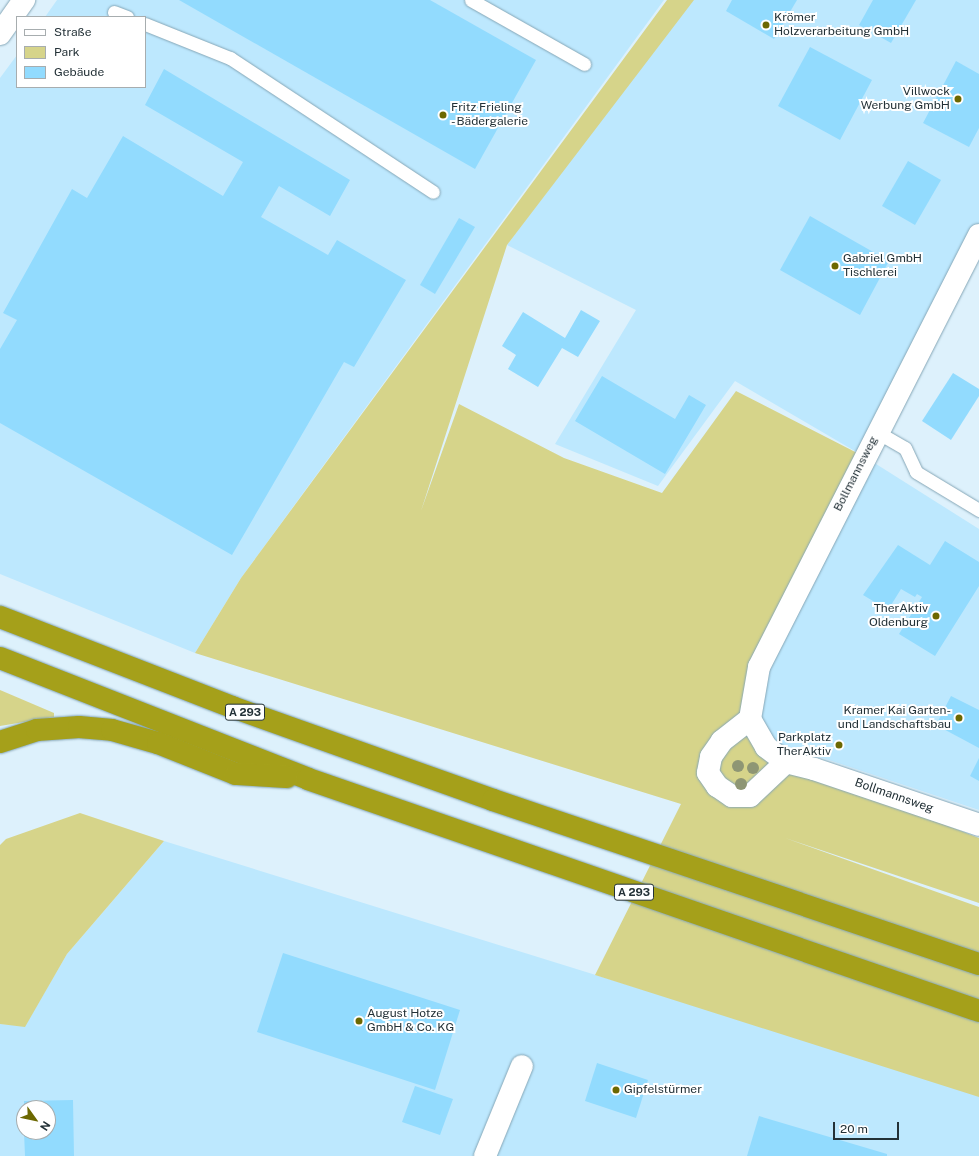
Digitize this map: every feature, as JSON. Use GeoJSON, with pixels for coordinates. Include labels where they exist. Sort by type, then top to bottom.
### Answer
{"type":"FeatureCollection","features":[{"type":"Feature","properties":{"kind":"highway","name":"A 293"},"geometry":{"type":"LineString","coordinates":[[0,617],[232,707],[441,781],[979,964]]}},
{"type":"Feature","properties":{"kind":"highway","name":"A 293"},"geometry":{"type":"LineString","coordinates":[[0,658],[308,779],[979,1012]]}},
{"type":"Feature","properties":{"kind":"highway"},"geometry":{"type":"LineString","coordinates":[[0,742],[37,730],[79,728],[112,730],[158,743],[236,774],[308,779]]}},
{"type":"Feature","properties":{"kind":"street"},"geometry":{"type":"LineString","coordinates":[[0,34],[24,0]]}},
{"type":"Feature","properties":{"kind":"street","name":"Bollmannsweg"},"geometry":{"type":"LineString","coordinates":[[979,235],[877,432],[759,668],[750,719],[766,747],[786,762],[814,768],[979,825]]}},
{"type":"Feature","properties":{"kind":"street"},"geometry":{"type":"LineString","coordinates":[[750,719],[722,742],[711,757],[708,773],[717,786],[732,796],[750,796],[786,762]]}},
{"type":"Feature","properties":{"kind":"street"},"geometry":{"type":"LineString","coordinates":[[485,1156],[522,1066]]}},
{"type":"Feature","properties":{"kind":"lane"},"geometry":{"type":"LineString","coordinates":[[471,0],[584,64]]}},
{"type":"Feature","properties":{"kind":"lane"},"geometry":{"type":"LineString","coordinates":[[114,12],[124,16]]}},
{"type":"Feature","properties":{"kind":"lane"},"geometry":{"type":"LineString","coordinates":[[146,24],[230,58],[433,192]]}},
{"type":"Feature","properties":{"kind":"lane"},"geometry":{"type":"LineString","coordinates":[[877,432],[906,448],[916,472],[979,510]]}},
{"type":"Feature","properties":{"kind":"shaded area"},"geometry":{"type":"Polygon","coordinates":[[[57,0],[664,0],[241,578],[195,653],[0,574],[0,78],[16,56],[16,88],[146,88],[146,16],[46,16],[57,0]]]}},
{"type":"Feature","properties":{"kind":"shaded area"},"geometry":{"type":"Polygon","coordinates":[[[691,0],[979,0],[979,235],[865,457],[735,381],[658,486],[555,444],[636,310],[507,245],[691,0]]]}},
{"type":"Feature","properties":{"kind":"shaded area"},"geometry":{"type":"Polygon","coordinates":[[[865,457],[979,529],[979,810],[778,743],[768,734],[756,713],[759,667],[865,457]]]}},
{"type":"Feature","properties":{"kind":"shaded area"},"geometry":{"type":"Polygon","coordinates":[[[164,841],[979,1094],[979,1156],[0,1156],[0,1024],[25,1026],[67,954],[164,841]]]}},
{"type":"Feature","properties":{"kind":"green space"},"geometry":{"type":"Polygon","coordinates":[[[667,0],[694,0],[507,245],[421,511],[459,404],[564,458],[662,493],[736,391],[865,457],[759,667],[751,713],[786,762],[979,838],[979,903],[785,838],[979,907],[979,1097],[595,975],[681,804],[195,653],[241,578],[667,0]]]}},
{"type":"Feature","properties":{"kind":"green space"},"geometry":{"type":"Polygon","coordinates":[[[0,690],[54,713],[54,717],[0,726],[0,690]]]}},
{"type":"Feature","properties":{"kind":"green space"},"geometry":{"type":"Polygon","coordinates":[[[80,813],[164,841],[67,954],[25,1027],[0,1024],[0,845],[6,839],[80,813]]]}},
{"type":"Feature","properties":{"kind":"building","name":"Fritz Frieling - Bädergalerie"},"geometry":{"type":"Polygon","coordinates":[[[179,0],[430,0],[536,60],[475,169],[179,0]]]}},
{"type":"Feature","properties":{"kind":"building","name":"Krömer Holzverarbeitung GmbH"},"geometry":{"type":"Polygon","coordinates":[[[732,0],[797,0],[774,39],[726,11],[732,0]]]}},
{"type":"Feature","properties":{"kind":"building"},"geometry":{"type":"Polygon","coordinates":[[[873,0],[916,0],[891,43],[859,25],[873,0]]]}},
{"type":"Feature","properties":{"kind":"building"},"geometry":{"type":"Polygon","coordinates":[[[810,47],[872,80],[840,140],[778,106],[810,47]]]}},
{"type":"Feature","properties":{"kind":"building","name":"Villwock Werbung GmbH"},"geometry":{"type":"Polygon","coordinates":[[[956,61],[979,74],[979,128],[969,147],[923,123],[956,61]]]}},
{"type":"Feature","properties":{"kind":"building"},"geometry":{"type":"Polygon","coordinates":[[[164,69],[350,180],[330,216],[279,186],[261,217],[328,255],[337,240],[406,280],[354,367],[344,362],[232,555],[0,423],[0,349],[17,320],[3,313],[72,189],[87,198],[123,136],[223,196],[243,162],[145,105],[164,69]]]}},
{"type":"Feature","properties":{"kind":"building"},"geometry":{"type":"Polygon","coordinates":[[[908,161],[941,180],[915,225],[882,206],[908,161]]]}},
{"type":"Feature","properties":{"kind":"building","name":"Gabriel GmbH Tischlerei"},"geometry":{"type":"Polygon","coordinates":[[[810,216],[889,261],[860,315],[780,270],[810,216]]]}},
{"type":"Feature","properties":{"kind":"building"},"geometry":{"type":"Polygon","coordinates":[[[459,218],[475,227],[435,294],[420,285],[459,218]]]}},
{"type":"Feature","properties":{"kind":"building"},"geometry":{"type":"Polygon","coordinates":[[[581,310],[600,321],[578,357],[562,348],[538,387],[508,369],[516,355],[502,346],[523,312],[565,338],[581,310]]]}},
{"type":"Feature","properties":{"kind":"building"},"geometry":{"type":"Polygon","coordinates":[[[953,373],[979,389],[979,396],[951,440],[922,421],[953,373]]]}},
{"type":"Feature","properties":{"kind":"building"},"geometry":{"type":"Polygon","coordinates":[[[602,376],[675,419],[689,395],[706,405],[665,474],[575,421],[602,376]]]}},
{"type":"Feature","properties":{"kind":"building","name":"TherAktiv Oldenburg"},"geometry":{"type":"Polygon","coordinates":[[[945,541],[979,562],[979,586],[935,656],[899,634],[922,597],[917,594],[915,597],[901,589],[888,610],[863,595],[898,545],[930,565],[945,541]]]}},
{"type":"Feature","properties":{"kind":"building","name":"Kramer Kai Garten- und Landschaftsbau"},"geometry":{"type":"Polygon","coordinates":[[[951,696],[979,710],[979,748],[936,725],[951,696]]]}},
{"type":"Feature","properties":{"kind":"building"},"geometry":{"type":"Polygon","coordinates":[[[979,758],[979,781],[970,776],[979,758]]]}},
{"type":"Feature","properties":{"kind":"building","name":"August Hotze GmbH & Co. KG"},"geometry":{"type":"Polygon","coordinates":[[[283,953],[460,1010],[435,1090],[257,1032],[283,953]]]}},
{"type":"Feature","properties":{"kind":"building","name":"Gipfelstürmer"},"geometry":{"type":"Polygon","coordinates":[[[597,1063],[648,1080],[636,1118],[585,1101],[597,1063]]]}},
{"type":"Feature","properties":{"kind":"building"},"geometry":{"type":"Polygon","coordinates":[[[415,1086],[453,1099],[440,1135],[402,1122],[415,1086]]]}},
{"type":"Feature","properties":{"kind":"building"},"geometry":{"type":"Polygon","coordinates":[[[56,1100],[73,1100],[74,1156],[25,1156],[24,1140],[56,1140],[56,1100]]]}},
{"type":"Feature","properties":{"kind":"building"},"geometry":{"type":"Polygon","coordinates":[[[759,1116],[887,1154],[887,1156],[747,1156],[759,1116]]]}},
{"type":"Feature","properties":{"kind":"place","name":"Krömer Holzverarbeitung GmbH"},"geometry":{"type":"Point","coordinates":[766,25]}},
{"type":"Feature","properties":{"kind":"place","name":"Villwock Werbung GmbH"},"geometry":{"type":"Point","coordinates":[958,99]}},
{"type":"Feature","properties":{"kind":"place","name":"Fritz Frieling - Bädergalerie"},"geometry":{"type":"Point","coordinates":[443,115]}},
{"type":"Feature","properties":{"kind":"place","name":"Gabriel GmbH Tischlerei"},"geometry":{"type":"Point","coordinates":[835,266]}},
{"type":"Feature","properties":{"kind":"place","name":"TherAktiv Oldenburg"},"geometry":{"type":"Point","coordinates":[936,616]}},
{"type":"Feature","properties":{"kind":"place","name":"Kramer Kai Garten- und Landschaftsbau"},"geometry":{"type":"Point","coordinates":[959,718]}},
{"type":"Feature","properties":{"kind":"place","name":"Parkplatz TherAktiv"},"geometry":{"type":"Point","coordinates":[839,745]}},
{"type":"Feature","properties":{"kind":"place","name":"August Hotze GmbH & Co. KG"},"geometry":{"type":"Point","coordinates":[359,1021]}},
{"type":"Feature","properties":{"kind":"place","name":"Gipfelstürmer"},"geometry":{"type":"Point","coordinates":[616,1090]}}]}
